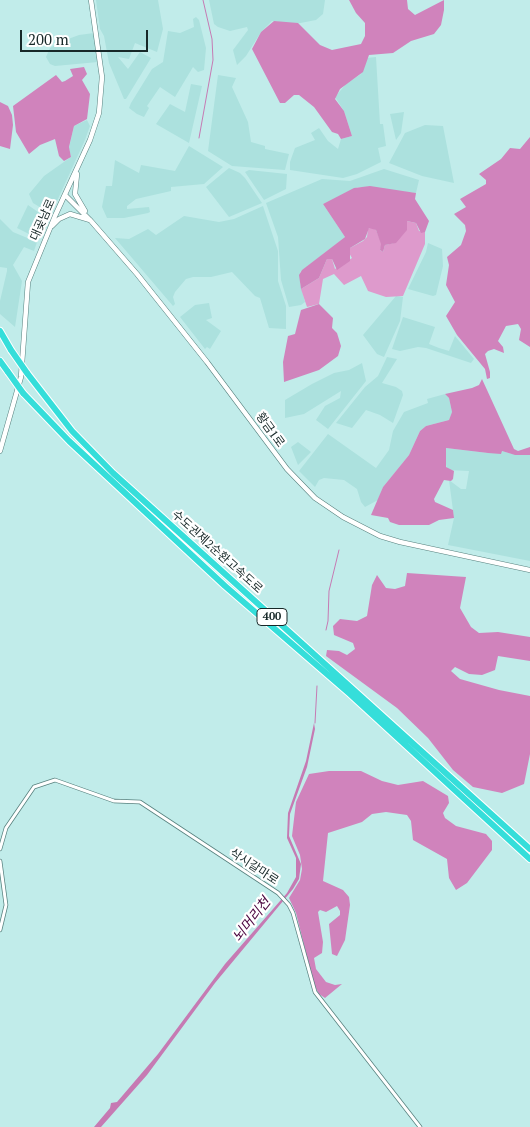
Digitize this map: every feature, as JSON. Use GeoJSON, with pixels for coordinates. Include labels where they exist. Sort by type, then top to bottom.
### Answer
{"type":"FeatureCollection","features":[{"type":"Feature","properties":{"kind":"highway","name":"수도권제2순환고속도로"},"geometry":{"type":"LineString","coordinates":[[0,331],[27,373],[72,430],[113,472],[530,849]]}},
{"type":"Feature","properties":{"kind":"highway","name":"수도권제2순환고속도로"},"geometry":{"type":"LineString","coordinates":[[0,361],[24,393],[69,441],[224,586],[350,694],[530,859]]}},
{"type":"Feature","properties":{"kind":"street","name":"대곶남로"},"geometry":{"type":"LineString","coordinates":[[0,450],[21,377],[28,282],[97,122],[102,92],[101,62],[91,0]]}},
{"type":"Feature","properties":{"kind":"street"},"geometry":{"type":"LineString","coordinates":[[78,168],[75,194],[91,221]]}},
{"type":"Feature","properties":{"kind":"street","name":"황금1로"},"geometry":{"type":"LineString","coordinates":[[65,195],[91,221],[207,362],[287,470],[315,498],[343,517],[380,536],[530,570]]}},
{"type":"Feature","properties":{"kind":"street"},"geometry":{"type":"LineString","coordinates":[[50,228],[59,219],[70,214],[91,221]]}},
{"type":"Feature","properties":{"kind":"street","name":"삭시갈마로"},"geometry":{"type":"LineString","coordinates":[[0,849],[6,828],[34,787],[54,780],[114,801],[140,802],[279,894],[293,913],[315,992],[420,1127]]}},
{"type":"Feature","properties":{"kind":"street"},"geometry":{"type":"LineString","coordinates":[[0,861],[6,905],[0,930]]}},
{"type":"Feature","properties":{"kind":"shaded area"},"geometry":{"type":"Polygon","coordinates":[[[96,0],[158,0],[163,29],[157,52],[135,43],[129,59],[118,57],[128,69],[140,52],[151,58],[126,99],[124,99],[109,63],[104,36],[100,29],[96,0]]]}},
{"type":"Feature","properties":{"kind":"shaded area"},"geometry":{"type":"Polygon","coordinates":[[[209,0],[325,0],[323,14],[316,20],[295,24],[272,21],[261,32],[246,56],[237,65],[233,50],[248,30],[247,27],[230,31],[218,27],[214,24],[209,0]]]}},
{"type":"Feature","properties":{"kind":"shaded area"},"geometry":{"type":"Polygon","coordinates":[[[349,0],[407,0],[408,9],[415,15],[444,0],[444,10],[441,25],[434,34],[411,41],[393,53],[369,55],[363,72],[340,89],[335,99],[344,111],[352,136],[341,139],[338,134],[332,132],[314,107],[299,95],[294,95],[285,103],[280,103],[252,49],[261,32],[274,21],[298,23],[320,45],[332,50],[361,44],[365,36],[365,23],[356,13],[349,0]]]}},
{"type":"Feature","properties":{"kind":"shaded area"},"geometry":{"type":"Polygon","coordinates":[[[196,17],[199,20],[206,48],[204,70],[198,72],[193,67],[175,97],[160,87],[147,106],[149,108],[144,117],[137,114],[129,108],[152,69],[163,62],[168,31],[180,33],[194,27],[193,19],[196,17]]]}},
{"type":"Feature","properties":{"kind":"shaded area"},"geometry":{"type":"Polygon","coordinates":[[[94,33],[98,62],[55,66],[50,64],[46,57],[50,48],[79,35],[94,33]]]}},
{"type":"Feature","properties":{"kind":"shaded area"},"geometry":{"type":"Polygon","coordinates":[[[376,57],[380,124],[383,124],[386,146],[378,148],[381,162],[357,174],[343,178],[290,170],[290,162],[295,148],[315,140],[311,133],[319,128],[328,141],[338,149],[341,139],[352,136],[344,111],[335,97],[346,84],[361,74],[366,58],[376,57]]]}},
{"type":"Feature","properties":{"kind":"shaded area"},"geometry":{"type":"Polygon","coordinates":[[[84,67],[87,74],[82,80],[90,94],[87,119],[74,126],[69,147],[71,157],[64,161],[59,156],[55,139],[40,145],[29,154],[16,132],[13,106],[56,75],[62,82],[73,76],[70,69],[84,67]]]}},
{"type":"Feature","properties":{"kind":"shaded area"},"geometry":{"type":"Polygon","coordinates":[[[218,75],[236,78],[232,87],[248,122],[251,142],[265,146],[265,149],[289,154],[285,170],[232,166],[208,151],[218,75]]]}},
{"type":"Feature","properties":{"kind":"shaded area"},"geometry":{"type":"Polygon","coordinates":[[[191,84],[202,86],[189,143],[156,124],[170,104],[185,112],[191,84]]]}},
{"type":"Feature","properties":{"kind":"shaded area"},"geometry":{"type":"Polygon","coordinates":[[[0,102],[8,106],[12,115],[13,125],[10,149],[0,146],[0,102]]]}},
{"type":"Feature","properties":{"kind":"shaded area"},"geometry":{"type":"Polygon","coordinates":[[[404,112],[401,133],[396,140],[390,114],[404,112]]]}},
{"type":"Feature","properties":{"kind":"shaded area"},"geometry":{"type":"Polygon","coordinates":[[[87,120],[90,126],[85,140],[52,212],[43,209],[33,203],[29,194],[44,176],[71,157],[69,148],[74,126],[87,120]]]}},
{"type":"Feature","properties":{"kind":"shaded area"},"geometry":{"type":"Polygon","coordinates":[[[425,125],[443,126],[454,183],[422,176],[389,163],[405,133],[425,125]]]}},
{"type":"Feature","properties":{"kind":"shaded area"},"geometry":{"type":"Polygon","coordinates":[[[530,137],[530,347],[519,340],[521,329],[518,324],[506,326],[498,341],[503,347],[504,353],[494,349],[485,354],[490,372],[490,378],[487,379],[485,369],[457,335],[446,316],[455,302],[446,285],[449,265],[447,257],[461,245],[466,231],[465,225],[454,214],[466,207],[460,199],[486,184],[486,180],[479,174],[501,159],[510,148],[520,149],[530,137]]]}},
{"type":"Feature","properties":{"kind":"shaded area"},"geometry":{"type":"Polygon","coordinates":[[[189,146],[223,167],[204,184],[171,187],[171,191],[136,199],[127,206],[127,209],[149,207],[150,212],[148,213],[124,218],[107,218],[102,207],[106,186],[112,186],[115,160],[139,173],[141,165],[175,171],[189,146]]]}},
{"type":"Feature","properties":{"kind":"shaded area"},"geometry":{"type":"Polygon","coordinates":[[[229,168],[240,173],[245,178],[262,203],[229,217],[206,187],[229,168]]]}},
{"type":"Feature","properties":{"kind":"shaded area"},"geometry":{"type":"Polygon","coordinates":[[[384,169],[419,180],[416,193],[358,187],[323,204],[345,237],[300,272],[300,283],[305,302],[301,305],[289,307],[281,280],[278,237],[266,203],[322,179],[350,181],[384,169]]]}},
{"type":"Feature","properties":{"kind":"shaded area"},"geometry":{"type":"Polygon","coordinates":[[[249,170],[287,174],[286,189],[264,200],[245,172],[249,170]]]}},
{"type":"Feature","properties":{"kind":"shaded area"},"geometry":{"type":"Polygon","coordinates":[[[370,186],[416,193],[415,199],[429,221],[425,232],[421,233],[416,223],[407,221],[407,230],[396,243],[385,245],[383,252],[380,250],[381,244],[376,230],[369,228],[365,239],[350,248],[350,261],[337,270],[332,259],[327,259],[319,278],[301,289],[299,275],[302,270],[345,237],[323,204],[354,188],[370,186]]]}},
{"type":"Feature","properties":{"kind":"shaded area"},"geometry":{"type":"Polygon","coordinates":[[[28,205],[48,219],[39,239],[17,228],[28,205]]]}},
{"type":"Feature","properties":{"kind":"shaded area"},"geometry":{"type":"Polygon","coordinates":[[[263,206],[278,251],[278,281],[286,306],[286,329],[269,328],[260,298],[255,296],[232,272],[211,277],[186,279],[175,292],[173,297],[175,304],[173,306],[115,238],[129,239],[148,229],[156,235],[184,216],[219,222],[234,219],[263,206]]]}},
{"type":"Feature","properties":{"kind":"shaded area"},"geometry":{"type":"Polygon","coordinates":[[[0,219],[13,232],[37,242],[34,251],[24,247],[13,265],[22,281],[15,327],[0,314],[0,301],[7,268],[0,267],[0,219]]]}},
{"type":"Feature","properties":{"kind":"shaded area"},"geometry":{"type":"Polygon","coordinates":[[[407,221],[416,223],[419,231],[425,232],[425,244],[403,296],[386,297],[368,291],[361,276],[344,285],[334,274],[323,279],[319,304],[307,307],[301,289],[319,278],[327,259],[332,259],[335,269],[352,258],[349,253],[350,248],[367,237],[368,229],[371,227],[376,230],[382,244],[380,250],[383,252],[385,245],[394,243],[407,229],[407,221]]]}},
{"type":"Feature","properties":{"kind":"shaded area"},"geometry":{"type":"Polygon","coordinates":[[[428,243],[442,249],[443,266],[436,295],[433,296],[408,289],[426,252],[428,243]]]}},
{"type":"Feature","properties":{"kind":"shaded area"},"geometry":{"type":"Polygon","coordinates":[[[396,296],[403,297],[400,321],[384,357],[377,354],[363,335],[396,296]]]}},
{"type":"Feature","properties":{"kind":"shaded area"},"geometry":{"type":"Polygon","coordinates":[[[209,303],[212,318],[206,320],[221,331],[210,349],[207,347],[205,349],[180,317],[195,305],[209,303]]]}},
{"type":"Feature","properties":{"kind":"shaded area"},"geometry":{"type":"Polygon","coordinates":[[[319,304],[333,318],[332,328],[337,333],[341,346],[338,356],[319,370],[284,382],[283,362],[288,336],[295,334],[301,310],[319,304]]]}},
{"type":"Feature","properties":{"kind":"shaded area"},"geometry":{"type":"Polygon","coordinates":[[[403,317],[435,327],[429,344],[439,348],[449,351],[455,336],[474,359],[471,363],[418,347],[400,351],[392,349],[403,317]]]}},
{"type":"Feature","properties":{"kind":"shaded area"},"geometry":{"type":"Polygon","coordinates":[[[387,357],[397,359],[382,383],[396,387],[402,391],[403,395],[393,423],[380,415],[366,410],[352,428],[336,423],[365,387],[378,376],[387,357]]]}},
{"type":"Feature","properties":{"kind":"shaded area"},"geometry":{"type":"Polygon","coordinates":[[[362,363],[366,381],[328,429],[316,420],[325,406],[340,398],[341,391],[304,414],[285,418],[285,400],[334,373],[349,370],[362,363]]]}},
{"type":"Feature","properties":{"kind":"shaded area"},"geometry":{"type":"Polygon","coordinates":[[[482,379],[514,449],[518,451],[530,447],[530,455],[515,455],[502,451],[501,454],[446,448],[446,467],[454,471],[453,479],[451,481],[444,480],[434,499],[435,502],[453,510],[454,518],[439,520],[429,525],[399,525],[390,522],[388,518],[371,515],[383,487],[409,455],[420,431],[426,426],[449,420],[452,412],[449,398],[445,394],[472,388],[479,385],[482,379]]]}},
{"type":"Feature","properties":{"kind":"shaded area"},"geometry":{"type":"Polygon","coordinates":[[[445,394],[449,398],[452,412],[449,420],[426,426],[420,431],[409,455],[383,487],[378,500],[365,507],[361,502],[357,489],[344,480],[324,478],[319,480],[315,487],[299,471],[328,434],[376,468],[389,450],[393,431],[404,412],[428,403],[427,399],[445,394]]]}},
{"type":"Feature","properties":{"kind":"shaded area"},"geometry":{"type":"Polygon","coordinates":[[[298,442],[311,452],[298,465],[291,447],[298,442]]]}},
{"type":"Feature","properties":{"kind":"shaded area"},"geometry":{"type":"Polygon","coordinates":[[[446,448],[488,453],[502,451],[512,454],[530,455],[530,561],[448,545],[454,518],[449,480],[461,489],[466,489],[469,471],[447,470],[446,448]]]}},
{"type":"Feature","properties":{"kind":"shaded area"},"geometry":{"type":"Polygon","coordinates":[[[407,573],[466,577],[460,608],[471,627],[479,633],[498,632],[530,637],[530,661],[498,656],[495,670],[482,675],[469,674],[455,667],[451,671],[460,679],[530,696],[530,754],[524,784],[502,793],[473,787],[453,770],[428,738],[397,708],[326,656],[327,650],[339,651],[347,655],[355,649],[353,643],[334,635],[333,626],[340,619],[357,621],[367,616],[372,585],[377,575],[386,588],[395,589],[405,586],[407,573]]]}},
{"type":"Feature","properties":{"kind":"shaded area"},"geometry":{"type":"Polygon","coordinates":[[[314,723],[315,729],[307,767],[290,814],[289,836],[301,864],[299,879],[293,889],[215,983],[147,1075],[101,1127],[94,1127],[110,1108],[111,1103],[117,1102],[158,1054],[225,964],[287,893],[296,877],[296,858],[287,838],[288,813],[306,761],[314,723]]]}},
{"type":"Feature","properties":{"kind":"shaded area"},"geometry":{"type":"Polygon","coordinates":[[[329,771],[361,771],[382,781],[398,785],[423,781],[448,796],[449,803],[443,813],[445,818],[456,826],[486,834],[492,841],[492,850],[467,883],[456,890],[449,878],[447,859],[413,840],[411,821],[407,815],[386,812],[372,814],[362,822],[328,833],[323,881],[343,890],[349,897],[350,905],[345,940],[337,956],[332,954],[329,924],[340,915],[340,911],[337,906],[326,912],[320,910],[318,912],[323,942],[322,953],[314,958],[316,969],[326,982],[335,985],[342,984],[325,998],[319,994],[314,985],[296,913],[289,898],[300,880],[302,869],[300,855],[292,836],[296,802],[309,774],[329,771]]]}},
{"type":"Feature","properties":{"kind":"waterway"},"geometry":{"type":"LineString","coordinates":[[199,138],[213,60],[212,39],[203,0]]}},
{"type":"Feature","properties":{"kind":"waterway","name":"뇌머리천"},"geometry":{"type":"LineString","coordinates":[[326,630],[329,591],[339,550]]}},
{"type":"Feature","properties":{"kind":"waterway","name":"뇌머리천"},"geometry":{"type":"LineString","coordinates":[[315,723],[317,686]]}}]}
